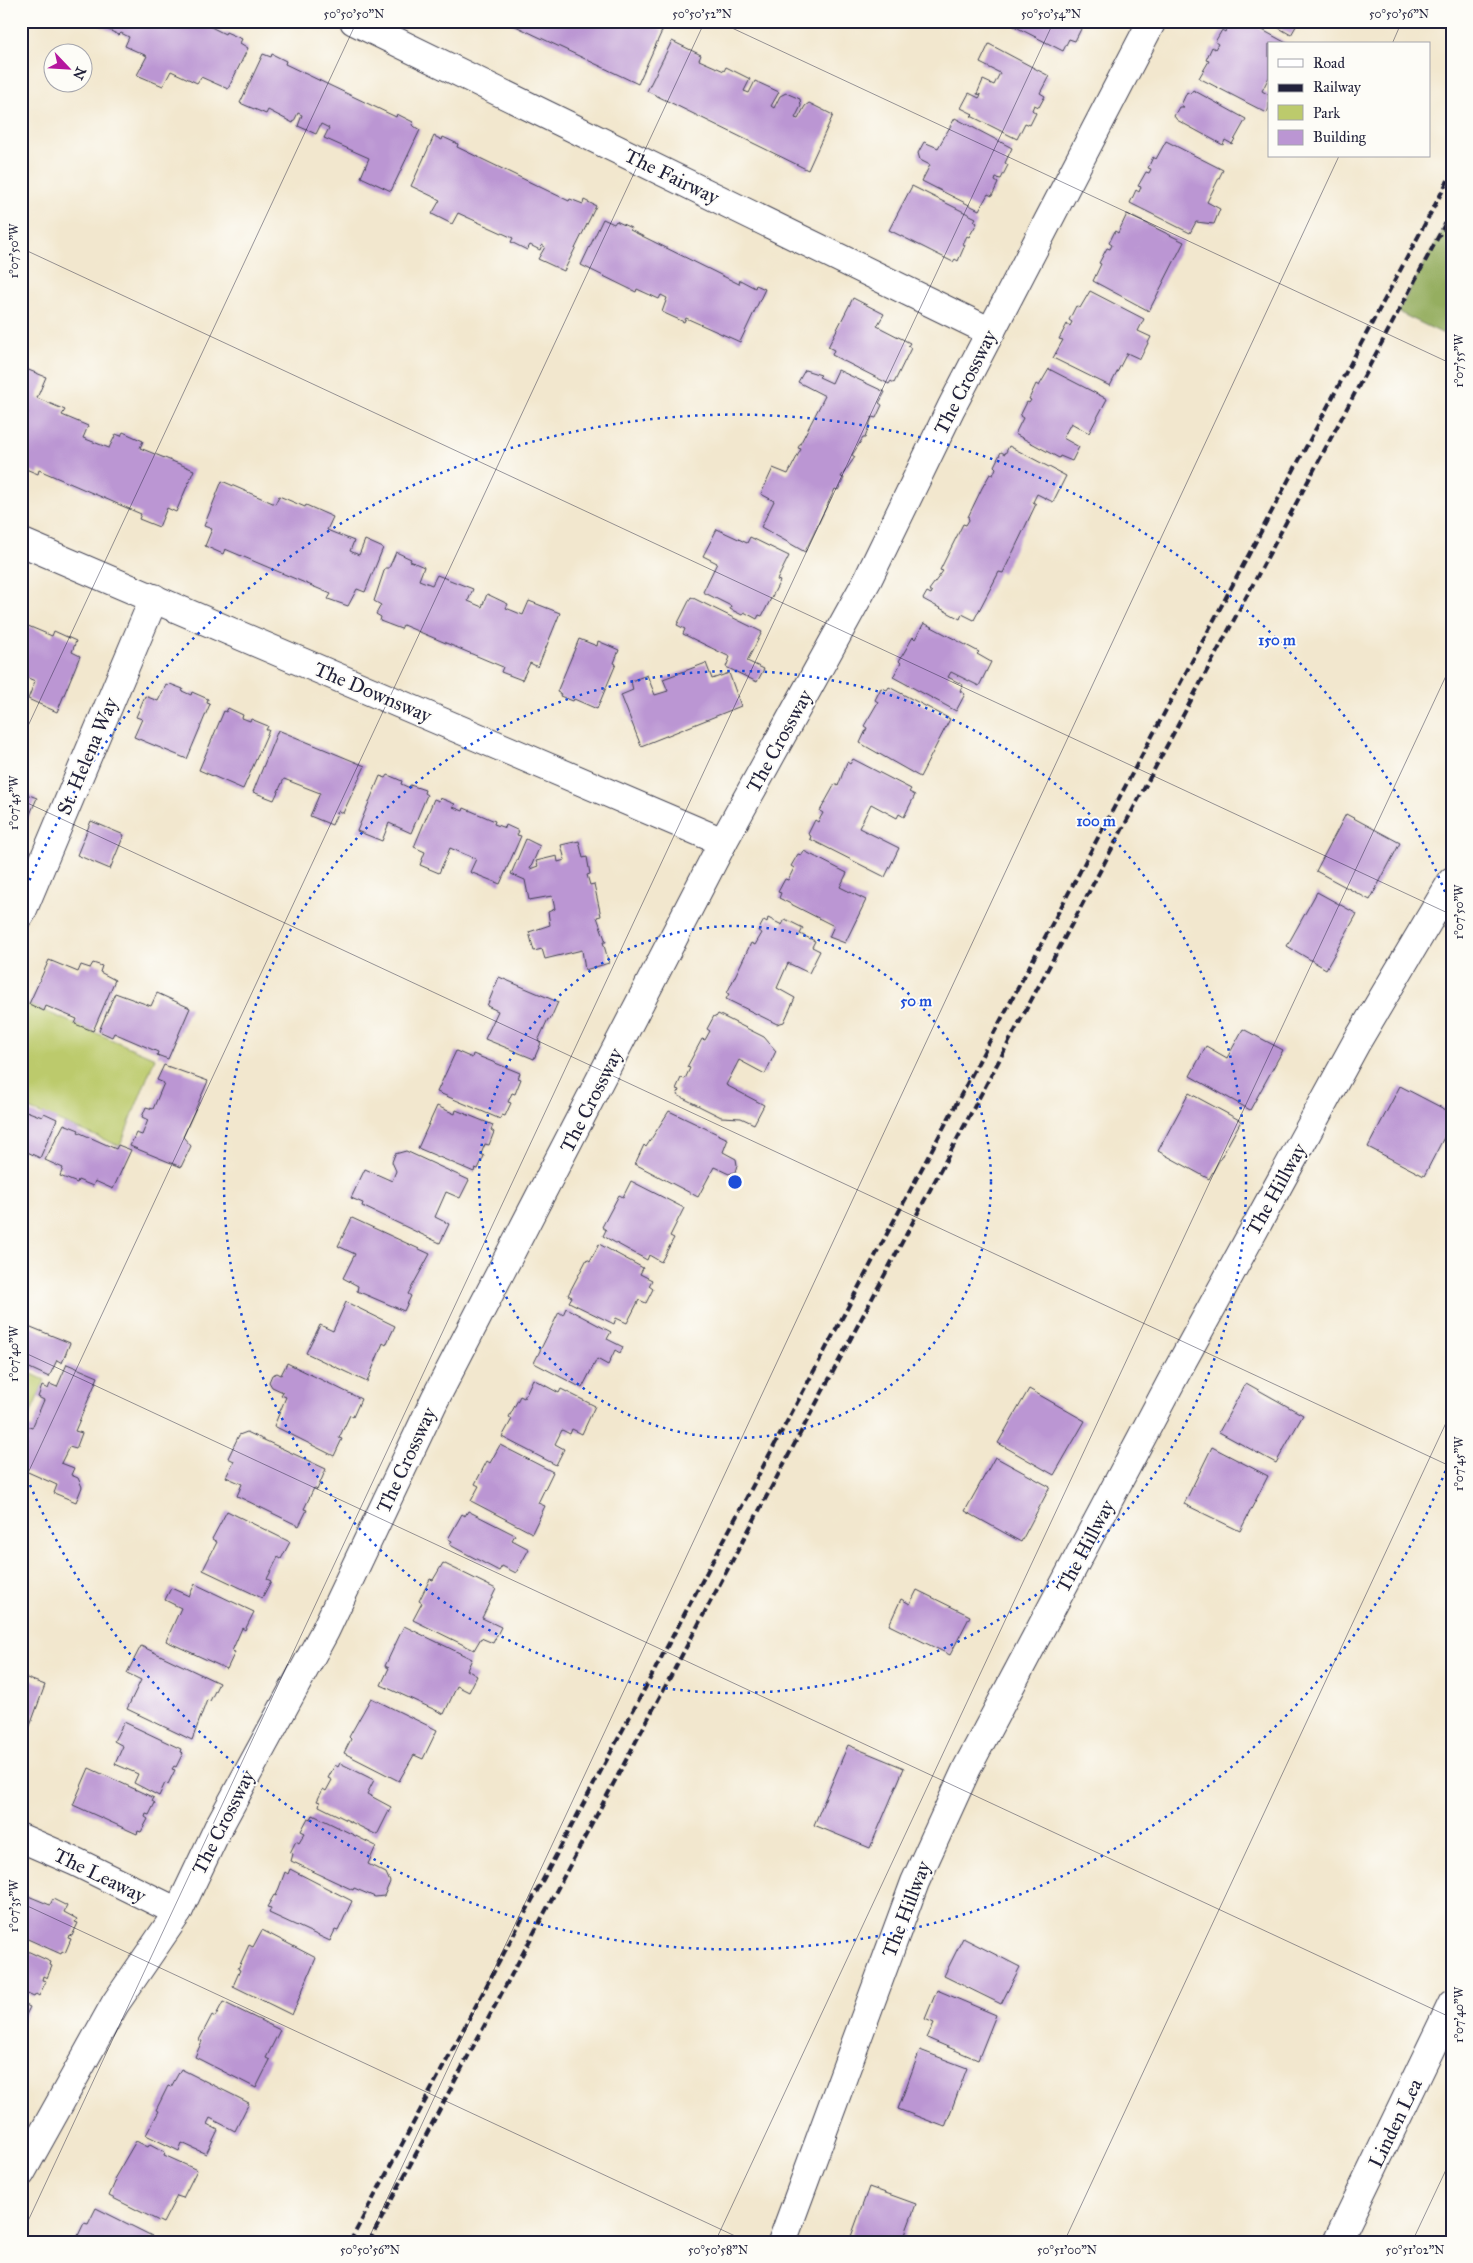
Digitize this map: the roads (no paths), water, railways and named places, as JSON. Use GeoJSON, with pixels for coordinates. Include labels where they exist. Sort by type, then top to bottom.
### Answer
{"type":"FeatureCollection","features":[{"type":"Feature","properties":{"kind":"street","name":"The Fairway"},"geometry":{"type":"LineString","coordinates":[[354,21],[991,332]]}},
{"type":"Feature","properties":{"kind":"street","name":"The Crossway"},"geometry":{"type":"LineString","coordinates":[[21,2173],[116,2004],[178,1912],[218,1828],[326,1631],[435,1399],[724,842],[868,579],[951,408],[1152,21]]}},
{"type":"Feature","properties":{"kind":"street","name":"The Downsway"},"geometry":{"type":"LineString","coordinates":[[21,542],[724,842]]}},
{"type":"Feature","properties":{"kind":"street","name":"St. Helena Way"},"geometry":{"type":"LineString","coordinates":[[21,914],[154,598]]}},
{"type":"Feature","properties":{"kind":"street","name":"The Hillway"},"geometry":{"type":"LineString","coordinates":[[782,2242],[915,1882],[967,1768],[1171,1382],[1337,1078],[1452,881]]}},
{"type":"Feature","properties":{"kind":"street","name":"The Leaway"},"geometry":{"type":"LineString","coordinates":[[21,1838],[76,1862],[178,1912]]}},
{"type":"Feature","properties":{"kind":"street","name":"Linden Lea"},"geometry":{"type":"LineString","coordinates":[[1337,2242],[1452,2004]]}},
{"type":"Feature","properties":{"kind":"railway"},"geometry":{"type":"LineString","coordinates":[[350,2242],[1452,173]]}},
{"type":"Feature","properties":{"kind":"railway"},"geometry":{"type":"LineString","coordinates":[[369,2242],[1452,211]]}}]}
